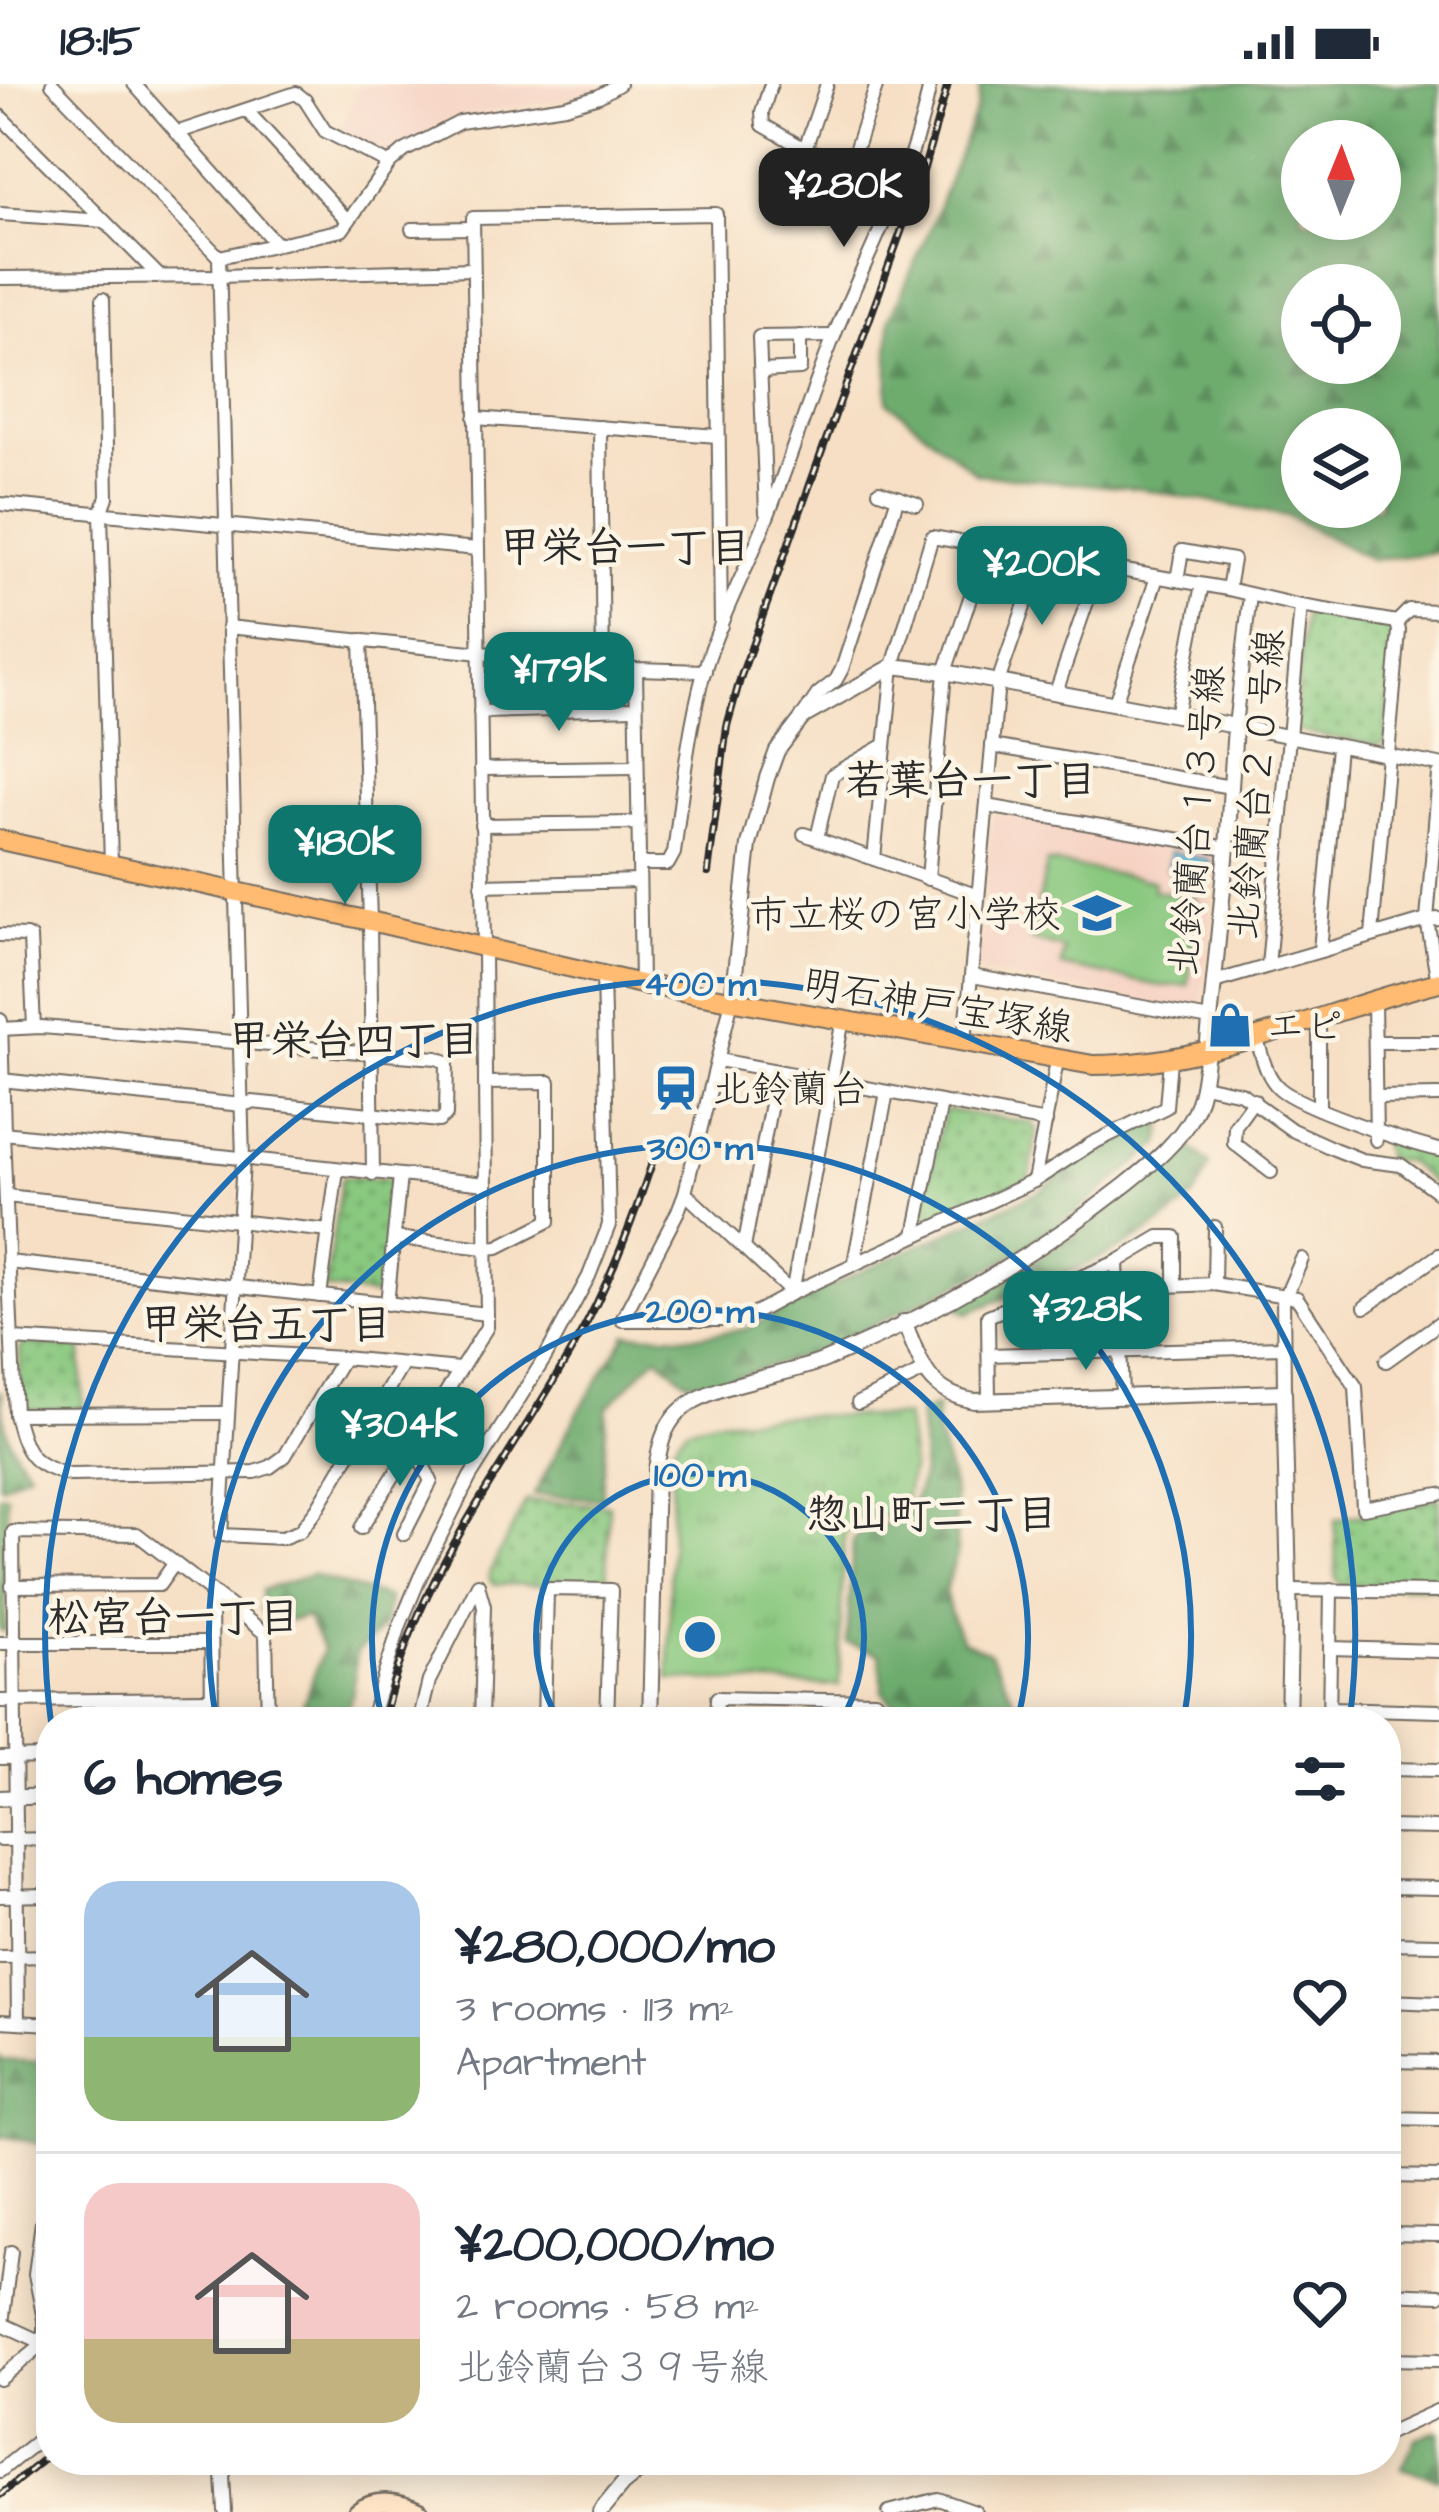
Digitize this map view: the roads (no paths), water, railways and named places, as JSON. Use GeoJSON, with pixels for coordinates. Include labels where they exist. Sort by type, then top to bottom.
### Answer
{"type":"FeatureCollection","features":[{"type":"Feature","properties":{"kind":"main road","name":"明石神戸宝塚線"},"geometry":{"type":"LineString","coordinates":[[0,840],[640,984],[1093,1065],[1135,1065],[1207,1052],[1438,982]]}},
{"type":"Feature","properties":{"kind":"main road"},"geometry":{"type":"LineString","coordinates":[[357,2512],[366,2505],[388,2502],[420,2512]]}},
{"type":"Feature","properties":{"kind":"street"},"geometry":{"type":"LineString","coordinates":[[52,84],[219,257],[243,1161],[221,1535],[282,1538],[300,1531],[403,1364]]}},
{"type":"Feature","properties":{"kind":"street"},"geometry":{"type":"LineString","coordinates":[[134,84],[276,244]]}},
{"type":"Feature","properties":{"kind":"street"},"geometry":{"type":"LineString","coordinates":[[219,257],[342,230],[389,164],[460,122],[565,106],[619,84]]}},
{"type":"Feature","properties":{"kind":"street"},"geometry":{"type":"LineString","coordinates":[[771,84],[763,124],[805,149],[898,183]]}},
{"type":"Feature","properties":{"kind":"street"},"geometry":{"type":"LineString","coordinates":[[805,149],[827,84]]}},
{"type":"Feature","properties":{"kind":"street"},"geometry":{"type":"LineString","coordinates":[[850,166],[877,84]]}},
{"type":"Feature","properties":{"kind":"street"},"geometry":{"type":"LineString","coordinates":[[638,864],[668,864],[674,853],[705,671],[898,183],[931,84]]}},
{"type":"Feature","properties":{"kind":"street"},"geometry":{"type":"LineString","coordinates":[[176,133],[247,111],[294,89],[326,131],[389,164]]}},
{"type":"Feature","properties":{"kind":"street"},"geometry":{"type":"LineString","coordinates":[[247,111],[348,221]]}},
{"type":"Feature","properties":{"kind":"street"},"geometry":{"type":"LineString","coordinates":[[0,116],[159,276]]}},
{"type":"Feature","properties":{"kind":"street"},"geometry":{"type":"LineString","coordinates":[[0,199],[17,216]]}},
{"type":"Feature","properties":{"kind":"street"},"geometry":{"type":"LineString","coordinates":[[0,214],[106,222]]}},
{"type":"Feature","properties":{"kind":"street"},"geometry":{"type":"LineString","coordinates":[[361,1528],[487,1327],[473,218],[716,214],[721,626]]}},
{"type":"Feature","properties":{"kind":"street"},"geometry":{"type":"LineString","coordinates":[[412,229],[473,228]]}},
{"type":"Feature","properties":{"kind":"street"},"geometry":{"type":"LineString","coordinates":[[0,278],[473,269]]}},
{"type":"Feature","properties":{"kind":"street"},"geometry":{"type":"LineString","coordinates":[[103,299],[107,496],[101,514],[111,864]]}},
{"type":"Feature","properties":{"kind":"street"},"geometry":{"type":"LineString","coordinates":[[761,371],[800,369],[800,336]]}},
{"type":"Feature","properties":{"kind":"street"},"geometry":{"type":"LineString","coordinates":[[766,520],[760,337],[834,336]]}},
{"type":"Feature","properties":{"kind":"street"},"geometry":{"type":"LineString","coordinates":[[475,418],[718,436]]}},
{"type":"Feature","properties":{"kind":"street"},"geometry":{"type":"LineString","coordinates":[[600,427],[603,666]]}},
{"type":"Feature","properties":{"kind":"street"},"geometry":{"type":"LineString","coordinates":[[879,491],[917,504]]}},
{"type":"Feature","properties":{"kind":"street"},"geometry":{"type":"LineString","coordinates":[[898,497],[842,669],[777,751],[749,845],[732,1000],[685,1193],[622,1320],[742,1320],[1034,1181],[1090,1144],[1166,1107],[1170,1060]]}},
{"type":"Feature","properties":{"kind":"street"},"geometry":{"type":"LineString","coordinates":[[0,504],[477,550]]}},
{"type":"Feature","properties":{"kind":"street"},"geometry":{"type":"LineString","coordinates":[[874,859],[893,666],[932,537],[1397,622]]}},
{"type":"Feature","properties":{"kind":"street"},"geometry":{"type":"LineString","coordinates":[[928,879],[945,672],[987,548]]}},
{"type":"Feature","properties":{"kind":"street"},"geometry":{"type":"LineString","coordinates":[[1177,580],[1182,551],[1233,560],[1228,589]]}},
{"type":"Feature","properties":{"kind":"street"},"geometry":{"type":"LineString","coordinates":[[965,1041],[998,682],[1041,558]]}},
{"type":"Feature","properties":{"kind":"street"},"geometry":{"type":"LineString","coordinates":[[1056,692],[1099,568]]}},
{"type":"Feature","properties":{"kind":"street"},"geometry":{"type":"LineString","coordinates":[[1115,704],[1157,577]]}},
{"type":"Feature","properties":{"kind":"street"},"geometry":{"type":"LineString","coordinates":[[1176,715],[1202,584]]}},
{"type":"Feature","properties":{"kind":"street","name":"北鈴蘭台１３号線"},"geometry":{"type":"LineString","coordinates":[[1203,1085],[1250,595]]}},
{"type":"Feature","properties":{"kind":"street","name":"北鈴蘭台２０号線"},"geometry":{"type":"LineString","coordinates":[[1268,966],[1301,606]]}},
{"type":"Feature","properties":{"kind":"street"},"geometry":{"type":"LineString","coordinates":[[1397,622],[1409,610],[1439,611]]}},
{"type":"Feature","properties":{"kind":"street"},"geometry":{"type":"LineString","coordinates":[[1372,935],[1397,622]]}},
{"type":"Feature","properties":{"kind":"street"},"geometry":{"type":"LineString","coordinates":[[228,628],[636,669],[705,671]]}},
{"type":"Feature","properties":{"kind":"street"},"geometry":{"type":"LineString","coordinates":[[361,640],[373,1174]]}},
{"type":"Feature","properties":{"kind":"street"},"geometry":{"type":"LineString","coordinates":[[803,717],[893,666],[1439,765]]}},
{"type":"Feature","properties":{"kind":"street"},"geometry":{"type":"LineString","coordinates":[[636,669],[640,984]]}},
{"type":"Feature","properties":{"kind":"street"},"geometry":{"type":"LineString","coordinates":[[480,712],[636,708]]}},
{"type":"Feature","properties":{"kind":"street"},"geometry":{"type":"LineString","coordinates":[[885,746],[832,776],[810,836],[978,896]]}},
{"type":"Feature","properties":{"kind":"street"},"geometry":{"type":"LineString","coordinates":[[992,746],[1231,788]]}},
{"type":"Feature","properties":{"kind":"street"},"geometry":{"type":"LineString","coordinates":[[1321,951],[1338,746]]}},
{"type":"Feature","properties":{"kind":"street"},"geometry":{"type":"LineString","coordinates":[[481,769],[637,767]]}},
{"type":"Feature","properties":{"kind":"street"},"geometry":{"type":"LineString","coordinates":[[1438,982],[1433,919],[1439,775]]}},
{"type":"Feature","properties":{"kind":"street"},"geometry":{"type":"LineString","coordinates":[[987,806],[1226,848]]}},
{"type":"Feature","properties":{"kind":"street"},"geometry":{"type":"LineString","coordinates":[[482,825],[638,823]]}},
{"type":"Feature","properties":{"kind":"street"},"geometry":{"type":"LineString","coordinates":[[482,885],[638,881]]}},
{"type":"Feature","properties":{"kind":"street"},"geometry":{"type":"LineString","coordinates":[[1214,982],[1433,919]]}},
{"type":"Feature","properties":{"kind":"street"},"geometry":{"type":"LineString","coordinates":[[0,935],[30,938],[34,1027]]}},
{"type":"Feature","properties":{"kind":"street"},"geometry":{"type":"LineString","coordinates":[[375,1707],[420,1577],[470,1477],[546,1357],[589,1276],[609,1225],[603,975]]}},
{"type":"Feature","properties":{"kind":"street"},"geometry":{"type":"LineString","coordinates":[[972,976],[1210,1019]]}},
{"type":"Feature","properties":{"kind":"street"},"geometry":{"type":"LineString","coordinates":[[650,1707],[656,1470],[662,1438],[679,1412],[709,1394],[822,1361],[1001,1273],[1096,1208],[1158,1158],[1192,1116],[1203,1085],[1254,1100],[1292,1130],[1362,1160],[1377,1145],[1374,1000]]}},
{"type":"Feature","properties":{"kind":"street"},"geometry":{"type":"LineString","coordinates":[[1319,1017],[1319,1108]]}},
{"type":"Feature","properties":{"kind":"street"},"geometry":{"type":"LineString","coordinates":[[792,1293],[843,1019]]}},
{"type":"Feature","properties":{"kind":"street"},"geometry":{"type":"LineString","coordinates":[[2,1080],[439,1120],[446,1115],[447,1062],[240,1041],[0,1025],[5,1196],[15,1414],[21,1440],[32,1456],[47,1469],[70,1475],[255,1472],[285,1456],[343,1358]]}},
{"type":"Feature","properties":{"kind":"street"},"geometry":{"type":"LineString","coordinates":[[1256,1037],[1268,1073],[1280,1089],[1377,1145],[1439,1193]]}},
{"type":"Feature","properties":{"kind":"street"},"geometry":{"type":"LineString","coordinates":[[1375,1042],[1439,1042]]}},
{"type":"Feature","properties":{"kind":"street"},"geometry":{"type":"LineString","coordinates":[[718,1060],[1046,1122]]}},
{"type":"Feature","properties":{"kind":"street"},"geometry":{"type":"LineString","coordinates":[[1034,1181],[1057,1060]]}},
{"type":"Feature","properties":{"kind":"street"},"geometry":{"type":"LineString","coordinates":[[744,1248],[777,1071]]}},
{"type":"Feature","properties":{"kind":"street"},"geometry":{"type":"LineString","coordinates":[[394,1238],[486,1248],[549,1221],[549,1082],[485,1083]]}},
{"type":"Feature","properties":{"kind":"street"},"geometry":{"type":"LineString","coordinates":[[854,1263],[886,1092]]}},
{"type":"Feature","properties":{"kind":"street"},"geometry":{"type":"LineString","coordinates":[[1376,1096],[1439,1096]]}},
{"type":"Feature","properties":{"kind":"street"},"geometry":{"type":"LineString","coordinates":[[1254,1100],[1235,1126],[1234,1143],[1271,1172]]}},
{"type":"Feature","properties":{"kind":"street"},"geometry":{"type":"LineString","coordinates":[[915,1235],[941,1103]]}},
{"type":"Feature","properties":{"kind":"street"},"geometry":{"type":"LineString","coordinates":[[3,1133],[486,1184]]}},
{"type":"Feature","properties":{"kind":"street"},"geometry":{"type":"LineString","coordinates":[[1377,1145],[1439,1150]]}},
{"type":"Feature","properties":{"kind":"street"},"geometry":{"type":"LineString","coordinates":[[320,1296],[337,1170]]}},
{"type":"Feature","properties":{"kind":"street"},"geometry":{"type":"LineString","coordinates":[[387,1304],[400,1176]]}},
{"type":"Feature","properties":{"kind":"street"},"geometry":{"type":"LineString","coordinates":[[685,1193],[792,1293]]}},
{"type":"Feature","properties":{"kind":"street"},"geometry":{"type":"LineString","coordinates":[[5,1196],[329,1231]]}},
{"type":"Feature","properties":{"kind":"street"},"geometry":{"type":"LineString","coordinates":[[1214,1284],[1215,1228]]}},
{"type":"Feature","properties":{"kind":"street"},"geometry":{"type":"LineString","coordinates":[[989,1401],[988,1316],[1118,1262],[1159,1237],[1175,1237],[1175,1285]]}},
{"type":"Feature","properties":{"kind":"street"},"geometry":{"type":"LineString","coordinates":[[1365,1307],[1439,1255]]}},
{"type":"Feature","properties":{"kind":"street"},"geometry":{"type":"LineString","coordinates":[[1282,1295],[1302,1258]]}},
{"type":"Feature","properties":{"kind":"street"},"geometry":{"type":"LineString","coordinates":[[8,1262],[487,1314]]}},
{"type":"Feature","properties":{"kind":"street"},"geometry":{"type":"LineString","coordinates":[[1118,1262],[1122,1396]]}},
{"type":"Feature","properties":{"kind":"street"},"geometry":{"type":"LineString","coordinates":[[1120,1288],[1214,1284],[1298,1298],[1357,1387],[1363,1508],[1439,1494]]}},
{"type":"Feature","properties":{"kind":"street"},"geometry":{"type":"LineString","coordinates":[[1282,1295],[1288,1707]]}},
{"type":"Feature","properties":{"kind":"street"},"geometry":{"type":"LineString","coordinates":[[904,1322],[926,1370],[950,1396],[989,1401],[1283,1392]]}},
{"type":"Feature","properties":{"kind":"street"},"geometry":{"type":"LineString","coordinates":[[1387,1361],[1434,1327],[1439,1344]]}},
{"type":"Feature","properties":{"kind":"street"},"geometry":{"type":"LineString","coordinates":[[12,1339],[459,1369]]}},
{"type":"Feature","properties":{"kind":"street"},"geometry":{"type":"LineString","coordinates":[[988,1355],[1283,1347]]}},
{"type":"Feature","properties":{"kind":"street"},"geometry":{"type":"LineString","coordinates":[[858,1403],[926,1370]]}},
{"type":"Feature","properties":{"kind":"street"},"geometry":{"type":"LineString","coordinates":[[15,1414],[228,1413]]}},
{"type":"Feature","properties":{"kind":"street"},"geometry":{"type":"LineString","coordinates":[[404,1534],[431,1481],[412,1444]]}},
{"type":"Feature","properties":{"kind":"street"},"geometry":{"type":"LineString","coordinates":[[18,2022],[17,1840],[8,1798],[7,1758],[6,1643],[13,1532],[136,1534],[266,1634],[268,1707]]}},
{"type":"Feature","properties":{"kind":"street"},"geometry":{"type":"LineString","coordinates":[[12,1586],[159,1585],[175,1564]]}},
{"type":"Feature","properties":{"kind":"street"},"geometry":{"type":"LineString","coordinates":[[423,1707],[429,1681],[478,1584],[484,1606],[481,1707]]}},
{"type":"Feature","properties":{"kind":"street"},"geometry":{"type":"LineString","coordinates":[[544,1707],[548,1588],[611,1590],[607,1707]]}},
{"type":"Feature","properties":{"kind":"street"},"geometry":{"type":"LineString","coordinates":[[1289,1590],[1439,1592]]}},
{"type":"Feature","properties":{"kind":"street"},"geometry":{"type":"LineString","coordinates":[[1329,1707],[1330,1590]]}},
{"type":"Feature","properties":{"kind":"street"},"geometry":{"type":"LineString","coordinates":[[211,1591],[211,1707]]}},
{"type":"Feature","properties":{"kind":"street"},"geometry":{"type":"LineString","coordinates":[[6,1643],[210,1642]]}},
{"type":"Feature","properties":{"kind":"street"},"geometry":{"type":"LineString","coordinates":[[1330,1648],[1439,1651]]}},
{"type":"Feature","properties":{"kind":"street"},"geometry":{"type":"LineString","coordinates":[[717,1707],[717,1698],[875,1701],[880,1707]]}},
{"type":"Feature","properties":{"kind":"street"},"geometry":{"type":"LineString","coordinates":[[7,1701],[211,1699]]}},
{"type":"Feature","properties":{"kind":"street"},"geometry":{"type":"LineString","coordinates":[[1401,1712],[1439,1711]]}},
{"type":"Feature","properties":{"kind":"street"},"geometry":{"type":"LineString","coordinates":[[1401,1769],[1439,1770]]}},
{"type":"Feature","properties":{"kind":"street"},"geometry":{"type":"LineString","coordinates":[[1401,1827],[1439,1828]]}},
{"type":"Feature","properties":{"kind":"street"},"geometry":{"type":"LineString","coordinates":[[0,1840],[36,1839]]}},
{"type":"Feature","properties":{"kind":"street"},"geometry":{"type":"LineString","coordinates":[[1401,1887],[1439,1888]]}},
{"type":"Feature","properties":{"kind":"street"},"geometry":{"type":"LineString","coordinates":[[0,1896],[36,1895]]}},
{"type":"Feature","properties":{"kind":"street"},"geometry":{"type":"LineString","coordinates":[[1401,1943],[1439,1944]]}},
{"type":"Feature","properties":{"kind":"street"},"geometry":{"type":"LineString","coordinates":[[0,1957],[36,1956]]}},
{"type":"Feature","properties":{"kind":"street"},"geometry":{"type":"LineString","coordinates":[[1401,2002],[1439,2003]]}},
{"type":"Feature","properties":{"kind":"street"},"geometry":{"type":"LineString","coordinates":[[0,2021],[36,2023]]}},
{"type":"Feature","properties":{"kind":"street"},"geometry":{"type":"LineString","coordinates":[[1401,2061],[1439,2062]]}},
{"type":"Feature","properties":{"kind":"street"},"geometry":{"type":"LineString","coordinates":[[1401,2119],[1439,2120]]}},
{"type":"Feature","properties":{"kind":"street"},"geometry":{"type":"LineString","coordinates":[[1401,2176],[1439,2177]]}},
{"type":"Feature","properties":{"kind":"street"},"geometry":{"type":"LineString","coordinates":[[1401,2234],[1439,2235]]}},
{"type":"Feature","properties":{"kind":"street"},"geometry":{"type":"LineString","coordinates":[[11,2252],[1,2324],[36,2340]]}},
{"type":"Feature","properties":{"kind":"street"},"geometry":{"type":"LineString","coordinates":[[1401,2294],[1439,2295]]}},
{"type":"Feature","properties":{"kind":"street"},"geometry":{"type":"LineString","coordinates":[[0,2379],[36,2353]]}},
{"type":"Feature","properties":{"kind":"street"},"geometry":{"type":"LineString","coordinates":[[1401,2359],[1439,2360]]}},
{"type":"Feature","properties":{"kind":"street"},"geometry":{"type":"LineString","coordinates":[[1401,2427],[1439,2410]]}},
{"type":"Feature","properties":{"kind":"street"},"geometry":{"type":"LineString","coordinates":[[0,2470],[36,2442]]}},
{"type":"Feature","properties":{"kind":"street"},"geometry":{"type":"LineString","coordinates":[[223,2475],[224,2512]]}},
{"type":"Feature","properties":{"kind":"street"},"geometry":{"type":"LineString","coordinates":[[600,2512],[634,2475]]}},
{"type":"Feature","properties":{"kind":"street"},"geometry":{"type":"LineString","coordinates":[[889,2512],[938,2499],[975,2512]]}},
{"type":"Feature","properties":{"kind":"water"},"geometry":{"type":"Polygon","coordinates":[[[1170,852],[1210,860],[1206,877],[1167,870],[1170,852]]]}},
{"type":"Feature","properties":{"kind":"railway"},"geometry":{"type":"LineString","coordinates":[[708,873],[727,726],[741,676],[924,168],[948,84]]}},
{"type":"Feature","properties":{"kind":"railway"},"geometry":{"type":"LineString","coordinates":[[387,1707],[398,1668],[439,1572],[600,1297],[659,1142]]}},
{"type":"Feature","properties":{"kind":"railway"},"geometry":{"type":"LineString","coordinates":[[0,2495],[36,2465]]}},
{"type":"Feature","properties":{"kind":"place","name":"市立桜の宮小学校"},"geometry":{"type":"Point","coordinates":[1097,913]}},
{"type":"Feature","properties":{"kind":"place","name":"エピ"},"geometry":{"type":"Point","coordinates":[1230,1025]}},
{"type":"Feature","properties":{"kind":"place","name":"北鈴蘭台"},"geometry":{"type":"Point","coordinates":[676,1088]}},
{"type":"Feature","properties":{"kind":"district","name":"甲栄台一丁目"},"geometry":{"type":"Point","coordinates":[625,546]}},
{"type":"Feature","properties":{"kind":"district","name":"若葉台一丁目"},"geometry":{"type":"Point","coordinates":[971,779]}},
{"type":"Feature","properties":{"kind":"district","name":"甲栄台四丁目"},"geometry":{"type":"Point","coordinates":[354,1039]}},
{"type":"Feature","properties":{"kind":"district","name":"甲栄台五丁目"},"geometry":{"type":"Point","coordinates":[266,1323]}},
{"type":"Feature","properties":{"kind":"district","name":"惣山町二丁目"},"geometry":{"type":"Point","coordinates":[932,1513]}},
{"type":"Feature","properties":{"kind":"district","name":"松宮台一丁目"},"geometry":{"type":"Point","coordinates":[174,1616]}}]}
